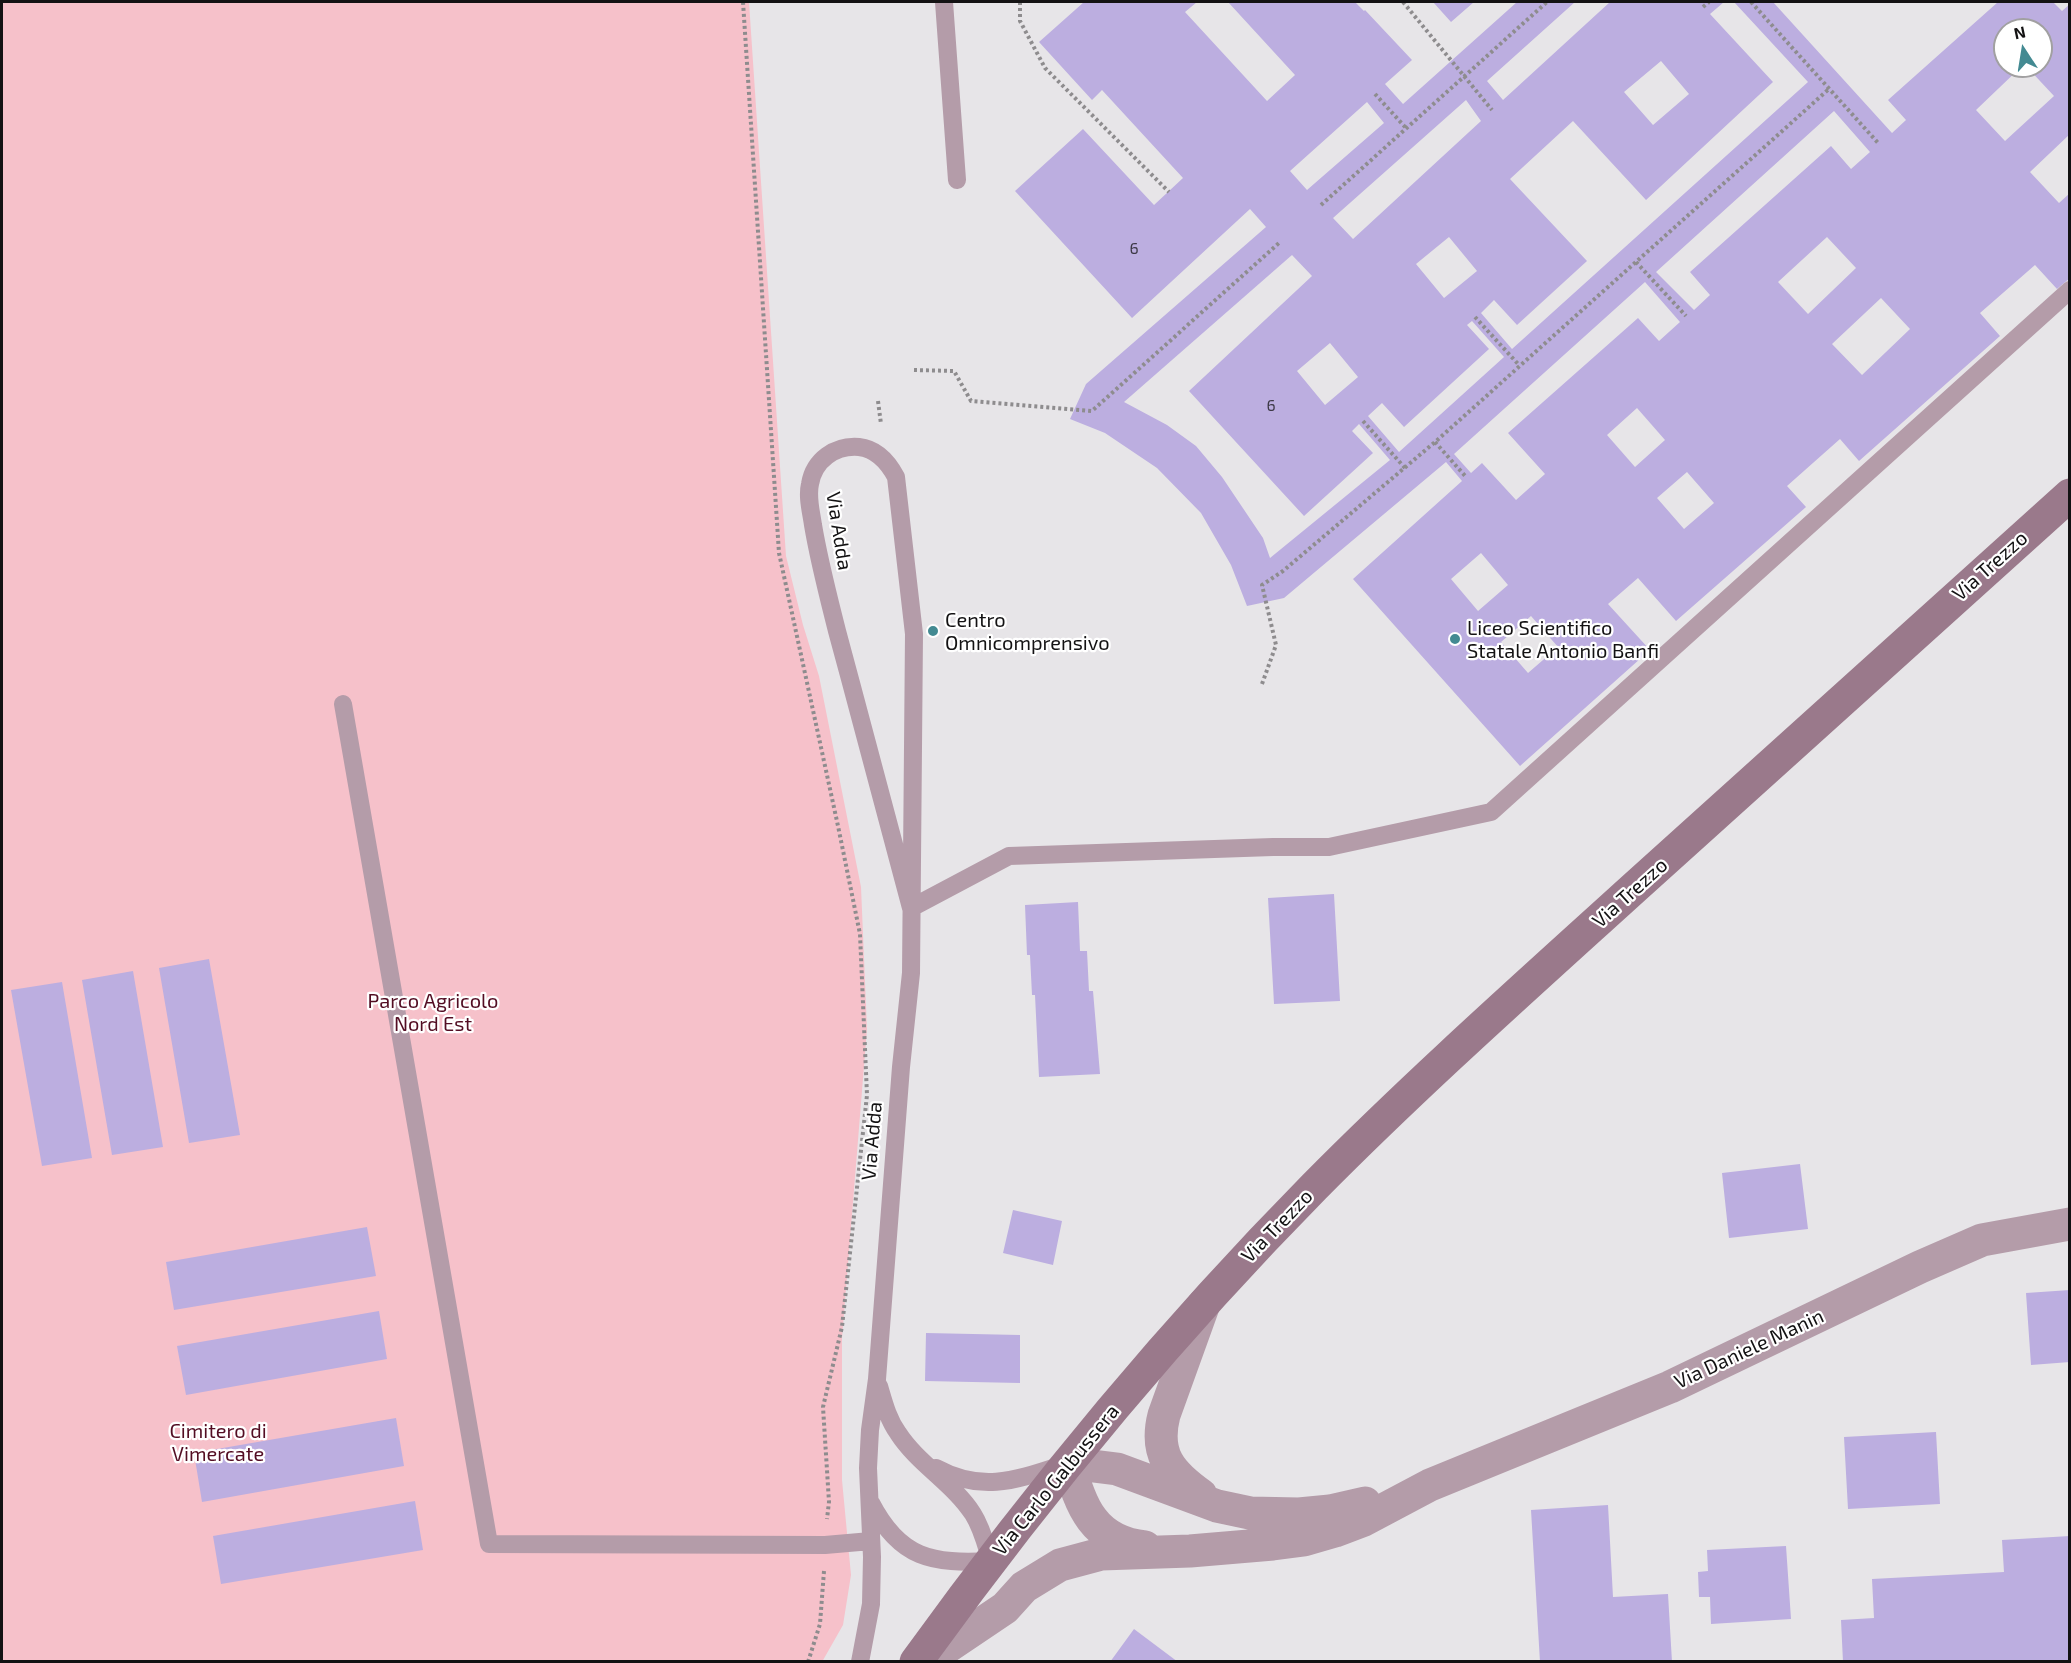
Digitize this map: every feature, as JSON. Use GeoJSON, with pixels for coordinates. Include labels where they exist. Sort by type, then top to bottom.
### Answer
{"type":"FeatureCollection","features":[{"type":"Feature","properties":{"kind":"street","name":"Via Trezzo"},"geometry":{"type":"LineString","coordinates":[[1204,1304],[1312,1190],[1462,1043],[2070,495]]}},
{"type":"Feature","properties":{"kind":"street","name":"Via Daniele Manin"},"geometry":{"type":"LineString","coordinates":[[925,1662],[1005,1608],[1024,1587],[1035,1579],[1060,1565],[1101,1554],[1190,1551],[1284,1543],[1325,1535],[1354,1524],[1430,1485],[1670,1387],[1920,1267],[1982,1240],[2070,1224]]}},
{"type":"Feature","properties":{"kind":"street","name":"Via Carlo Galbussera"},"geometry":{"type":"LineString","coordinates":[[916,1662],[991,1561],[1069,1463],[1204,1304]]}},
{"type":"Feature","properties":{"kind":"street","name":"Via Daniele Manin"},"geometry":{"type":"LineString","coordinates":[[1204,1304],[1164,1415],[1161,1439],[1167,1463],[1175,1475],[1217,1506]]}},
{"type":"Feature","properties":{"kind":"street","name":"Via Daniele Manin"},"geometry":{"type":"LineString","coordinates":[[1190,1551],[1129,1545],[1104,1531],[1094,1523],[1081,1504],[1069,1463],[1117,1469],[1217,1506],[1250,1513],[1282,1515],[1346,1508],[1430,1485]]}},
{"type":"Feature","properties":{"kind":"lane"},"geometry":{"type":"LineString","coordinates":[[944,2],[957,180]]}},
{"type":"Feature","properties":{"kind":"lane"},"geometry":{"type":"LineString","coordinates":[[911,908],[1009,856],[1329,847],[1491,812],[2070,290]]}},
{"type":"Feature","properties":{"kind":"lane","name":"Via Adda"},"geometry":{"type":"LineString","coordinates":[[860,1662],[871,1604],[868,1468],[870,1430],[878,1379],[910,973],[911,908],[914,634],[896,477],[884,459],[867,449],[851,447],[834,451],[826,456],[816,468],[810,481],[809,498],[819,562],[911,908]]}},
{"type":"Feature","properties":{"kind":"lane"},"geometry":{"type":"LineString","coordinates":[[343,704],[489,1544],[825,1545],[871,1541]]}},
{"type":"Feature","properties":{"kind":"lane","name":"Via Adda"},"geometry":{"type":"LineString","coordinates":[[869,1499],[885,1528],[912,1551],[928,1558],[945,1561],[991,1561],[980,1527],[971,1511],[912,1451],[891,1421],[878,1379]]}},
{"type":"Feature","properties":{"kind":"lane","name":"Via Adda"},"geometry":{"type":"LineString","coordinates":[[912,1451],[943,1472],[978,1482],[1015,1480],[1069,1463]]}},
{"type":"Feature","properties":{"kind":"path"},"geometry":{"type":"LineString","coordinates":[[743,2],[779,553],[860,934],[867,1095],[842,1327],[823,1407],[829,1502],[820,1624],[808,1662]]}},
{"type":"Feature","properties":{"kind":"path"},"geometry":{"type":"LineString","coordinates":[[1020,2],[1020,21],[1045,68],[1169,192]]}},
{"type":"Feature","properties":{"kind":"path"},"geometry":{"type":"LineString","coordinates":[[1403,2],[1492,110]]}},
{"type":"Feature","properties":{"kind":"path"},"geometry":{"type":"LineString","coordinates":[[1321,205],[1547,2]]}},
{"type":"Feature","properties":{"kind":"path"},"geometry":{"type":"LineString","coordinates":[[1703,7],[1709,2]]}},
{"type":"Feature","properties":{"kind":"path"},"geometry":{"type":"LineString","coordinates":[[1751,2],[1879,144]]}},
{"type":"Feature","properties":{"kind":"path"},"geometry":{"type":"LineString","coordinates":[[1262,684],[1276,645],[1262,585],[1283,571],[1435,442],[1829,89]]}},
{"type":"Feature","properties":{"kind":"path"},"geometry":{"type":"LineString","coordinates":[[1375,94],[1406,128]]}},
{"type":"Feature","properties":{"kind":"path"},"geometry":{"type":"LineString","coordinates":[[914,370],[954,371],[970,401],[1092,411],[1280,242]]}},
{"type":"Feature","properties":{"kind":"path"},"geometry":{"type":"LineString","coordinates":[[1636,262],[1686,316]]}},
{"type":"Feature","properties":{"kind":"path"},"geometry":{"type":"LineString","coordinates":[[1476,317],[1519,365]]}},
{"type":"Feature","properties":{"kind":"path"},"geometry":{"type":"LineString","coordinates":[[1362,421],[1405,468]]}},
{"type":"Feature","properties":{"kind":"path"},"geometry":{"type":"LineString","coordinates":[[1435,442],[1466,477]]}},
{"type":"Feature","properties":{"kind":"green space","name":"Parco Agricolo Nord Est"},"geometry":{"type":"Polygon","coordinates":[[[2,2],[749,2],[786,556],[803,625],[819,676],[861,887],[867,1029],[842,1338],[842,1480],[851,1575],[843,1625],[822,1662],[2,1662],[2,2]]]}},
{"type":"Feature","properties":{"kind":"building"},"geometry":{"type":"Polygon","coordinates":[[[1084,2],[1197,2],[1185,12],[1267,101],[1295,75],[1228,2],[1355,2],[1412,60],[1385,84],[1403,104],[1517,2],[1575,2],[1487,81],[1503,100],[1610,2],[1724,2],[1710,14],[1773,82],[1646,200],[1573,121],[1510,179],[1587,261],[1517,325],[1494,300],[1481,313],[1512,349],[1808,82],[1734,2],[1773,2],[1892,133],[1906,120],[1888,100],[1998,2],[2053,2],[2062,11],[2070,4],[2070,134],[2030,172],[2059,203],[2070,193],[2070,278],[2057,289],[2035,265],[1980,313],[2000,336],[1859,461],[1840,439],[1787,486],[1806,507],[1676,621],[1638,578],[1608,604],[1650,650],[1520,766],[1353,579],[1462,481],[1446,462],[1284,598],[1247,606],[1231,565],[1201,513],[1157,468],[1105,433],[1070,419],[1086,384],[1266,227],[1250,209],[1132,318],[1015,191],[1083,129],[1154,205],[1183,178],[1102,90],[1092,100],[1039,42],[1084,2]],[[1993,18],[1993,78],[2009,78],[1976,110],[2005,141],[2054,96],[2037,78],[2053,78],[2053,18],[1993,18]],[[1661,61],[1624,92],[1653,125],[1689,94],[1661,61]],[[1466,100],[1333,218],[1353,239],[1481,121],[1466,100]],[[1367,102],[1290,171],[1307,190],[1384,123],[1367,102]],[[1834,111],[1656,272],[1694,310],[1710,295],[1690,272],[1831,146],[1851,169],[1870,152],[1834,111]],[[1449,237],[1416,264],[1444,298],[1477,271],[1449,237]],[[1827,237],[1778,282],[1808,314],[1856,268],[1827,237]],[[1292,255],[1124,402],[1167,425],[1196,446],[1222,477],[1263,538],[1270,558],[1390,460],[1359,424],[1352,431],[1373,453],[1304,516],[1189,391],[1312,276],[1292,255]],[[1645,282],[1454,454],[1471,473],[1482,463],[1516,500],[1545,474],[1508,433],[1638,318],[1659,341],[1680,322],[1645,282]],[[1881,298],[1832,344],[1862,375],[1910,329],[1881,298]],[[1472,321],[1467,325],[1489,349],[1404,427],[1382,403],[1368,416],[1399,452],[1504,357],[1472,321]],[[1330,343],[1297,371],[1325,405],[1358,377],[1330,343]],[[1637,408],[1607,435],[1635,467],[1665,440],[1637,408]],[[1687,472],[1657,498],[1684,529],[1714,503],[1687,472]],[[1481,553],[1451,579],[1478,611],[1508,585],[1481,553]],[[1531,616],[1501,642],[1528,673],[1558,647],[1531,616]]]}},
{"type":"Feature","properties":{"kind":"building"},"geometry":{"type":"Polygon","coordinates":[[[1433,2],[1474,2],[1451,22],[1433,2]]]}},
{"type":"Feature","properties":{"kind":"building"},"geometry":{"type":"Polygon","coordinates":[[[1334,894],[1340,1001],[1274,1004],[1268,898],[1334,894]]]}},
{"type":"Feature","properties":{"kind":"building"},"geometry":{"type":"Polygon","coordinates":[[[1078,902],[1080,951],[1087,951],[1089,991],[1093,991],[1100,1074],[1039,1077],[1035,995],[1032,995],[1030,955],[1027,955],[1025,905],[1078,902]]]}},
{"type":"Feature","properties":{"kind":"building"},"geometry":{"type":"Polygon","coordinates":[[[209,959],[240,1135],[189,1143],[159,968],[209,959]]]}},
{"type":"Feature","properties":{"kind":"building"},"geometry":{"type":"Polygon","coordinates":[[[133,971],[163,1147],[112,1155],[82,980],[133,971]]]}},
{"type":"Feature","properties":{"kind":"building"},"geometry":{"type":"Polygon","coordinates":[[[62,982],[92,1158],[42,1166],[11,990],[62,982]]]}},
{"type":"Feature","properties":{"kind":"building"},"geometry":{"type":"Polygon","coordinates":[[[1800,1164],[1808,1229],[1729,1238],[1722,1173],[1800,1164]]]}},
{"type":"Feature","properties":{"kind":"building"},"geometry":{"type":"Polygon","coordinates":[[[1013,1210],[1062,1221],[1053,1265],[1003,1253],[1013,1210]]]}},
{"type":"Feature","properties":{"kind":"building"},"geometry":{"type":"Polygon","coordinates":[[[367,1227],[376,1276],[174,1310],[166,1262],[367,1227]]]}},
{"type":"Feature","properties":{"kind":"building"},"geometry":{"type":"Polygon","coordinates":[[[2070,1290],[2070,1362],[2031,1365],[2026,1293],[2070,1290]]]}},
{"type":"Feature","properties":{"kind":"building"},"geometry":{"type":"Polygon","coordinates":[[[379,1311],[387,1359],[186,1395],[177,1346],[379,1311]]]}},
{"type":"Feature","properties":{"kind":"building"},"geometry":{"type":"Polygon","coordinates":[[[926,1333],[1020,1335],[1020,1383],[925,1381],[926,1333]]]}},
{"type":"Feature","properties":{"kind":"building"},"geometry":{"type":"Polygon","coordinates":[[[396,1418],[404,1466],[202,1502],[194,1453],[396,1418]]]}},
{"type":"Feature","properties":{"kind":"building"},"geometry":{"type":"Polygon","coordinates":[[[1936,1432],[1940,1504],[1848,1509],[1844,1437],[1936,1432]]]}},
{"type":"Feature","properties":{"kind":"building"},"geometry":{"type":"Polygon","coordinates":[[[415,1501],[423,1550],[221,1584],[213,1536],[415,1501]]]}},
{"type":"Feature","properties":{"kind":"building"},"geometry":{"type":"Polygon","coordinates":[[[1608,1505],[1613,1597],[1668,1594],[1672,1662],[1540,1662],[1531,1510],[1608,1505]]]}},
{"type":"Feature","properties":{"kind":"building"},"geometry":{"type":"Polygon","coordinates":[[[2070,1536],[2070,1662],[1843,1662],[1841,1620],[1874,1618],[1872,1579],[2004,1572],[2002,1540],[2070,1536]]]}},
{"type":"Feature","properties":{"kind":"building"},"geometry":{"type":"Polygon","coordinates":[[[1786,1546],[1791,1619],[1711,1624],[1710,1597],[1699,1597],[1698,1572],[1708,1571],[1707,1550],[1786,1546]]]}},
{"type":"Feature","properties":{"kind":"building"},"geometry":{"type":"Polygon","coordinates":[[[1134,1629],[1178,1662],[1110,1662],[1134,1629]]]}},
{"type":"Feature","properties":{"kind":"place","name":"Centro Omnicomprensivo"},"geometry":{"type":"Point","coordinates":[933,631]}},
{"type":"Feature","properties":{"kind":"place","name":"Liceo Scientifico Statale Antonio Banfi"},"geometry":{"type":"Point","coordinates":[1455,639]}},
{"type":"Feature","properties":{"kind":"park label","name":"Cimitero di Vimercate"},"geometry":{"type":"Point","coordinates":[218,1442]}}]}
